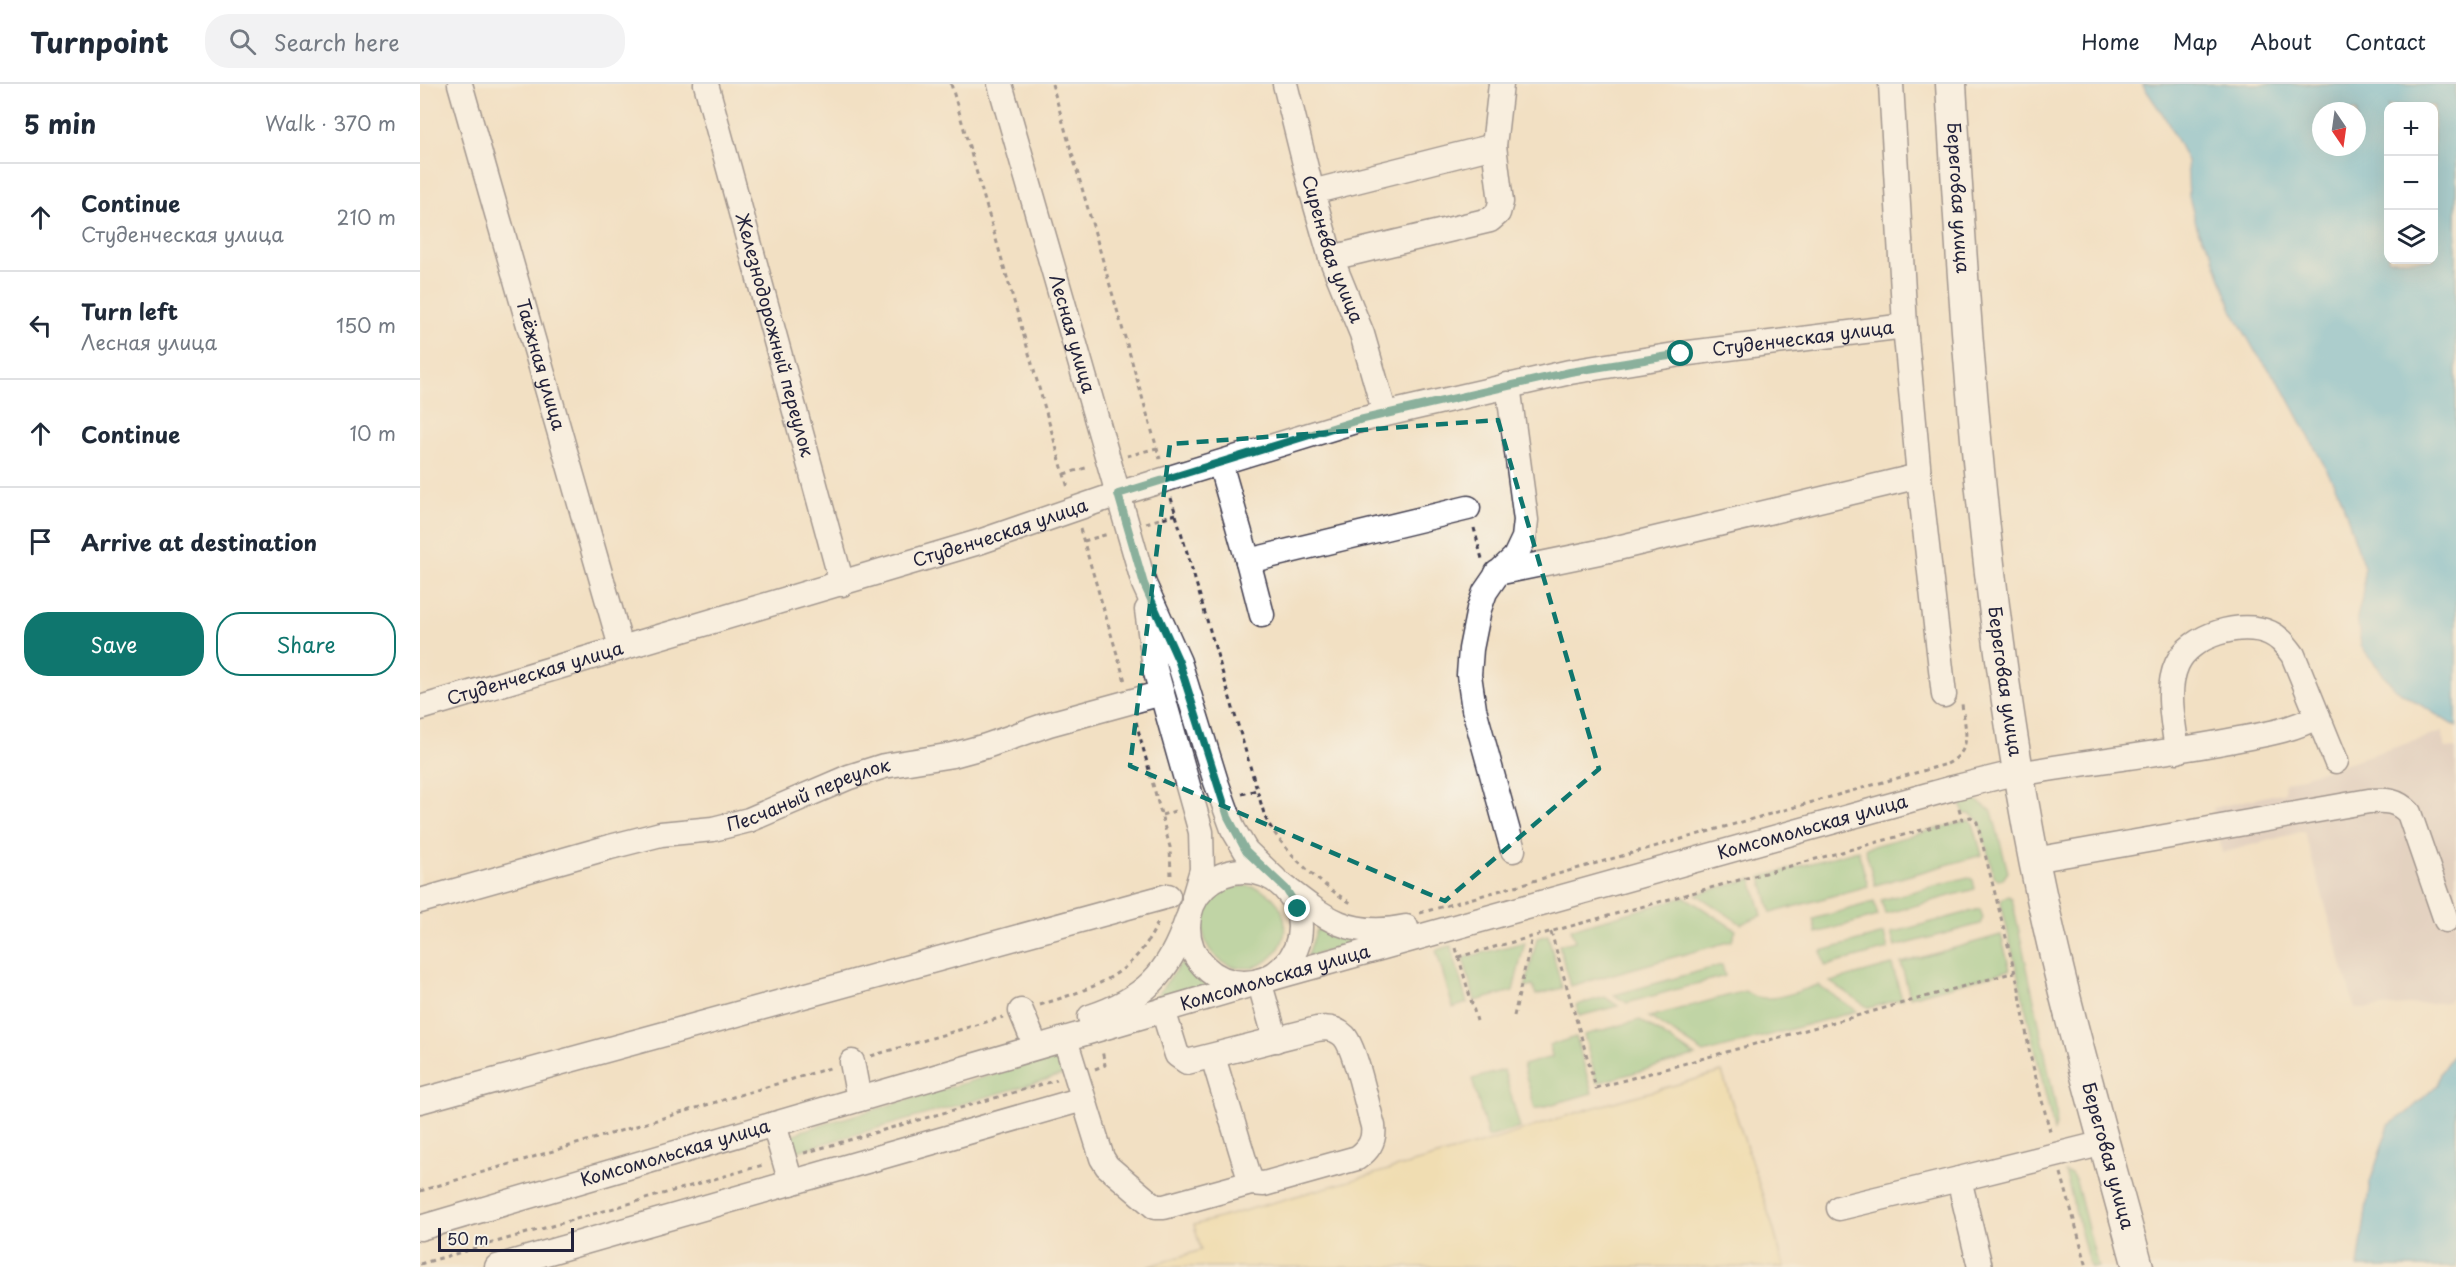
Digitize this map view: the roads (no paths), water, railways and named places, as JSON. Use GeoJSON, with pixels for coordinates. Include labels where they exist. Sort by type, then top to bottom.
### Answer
{"type":"FeatureCollection","features":[{"type":"Feature","properties":{"kind":"main road","name":"Береговая улица"},"geometry":{"type":"LineString","coordinates":[[1933,84],[1951,384],[1979,628],[2011,775],[2070,1012],[2138,1267]]}},
{"type":"Feature","properties":{"kind":"main road","name":"Береговая улица"},"geometry":{"type":"LineString","coordinates":[[1951,84],[1977,463],[2011,775],[2036,946],[2120,1267]]}},
{"type":"Feature","properties":{"kind":"street","name":"Таёжная улица"},"geometry":{"type":"LineString","coordinates":[[460,84],[621,647]]}},
{"type":"Feature","properties":{"kind":"street","name":"Железнодорожный переулок"},"geometry":{"type":"LineString","coordinates":[[706,84],[842,584]]}},
{"type":"Feature","properties":{"kind":"street","name":"Лесная улица"},"geometry":{"type":"LineString","coordinates":[[1000,84],[1144,584],[1179,662],[1230,823],[1246,851],[1278,882]]}},
{"type":"Feature","properties":{"kind":"street","name":"Сиреневая улица"},"geometry":{"type":"LineString","coordinates":[[1285,84],[1311,192],[1331,258],[1365,342],[1385,414]]}},
{"type":"Feature","properties":{"kind":"street"},"geometry":{"type":"LineString","coordinates":[[1331,258],[1490,220],[1498,213],[1501,202],[1494,146],[1501,84]]}},
{"type":"Feature","properties":{"kind":"street"},"geometry":{"type":"LineString","coordinates":[[1891,84],[1905,326],[1918,476],[1944,695]]}},
{"type":"Feature","properties":{"kind":"street"},"geometry":{"type":"LineString","coordinates":[[1311,192],[1494,146]]}},
{"type":"Feature","properties":{"kind":"street","name":"Студенческая улица"},"geometry":{"type":"LineString","coordinates":[[420,708],[621,647],[842,584],[979,542],[1118,494],[1385,414],[1570,372],[1681,354],[1905,326]]}},
{"type":"Feature","properties":{"kind":"street"},"geometry":{"type":"LineString","coordinates":[[1508,385],[1526,520],[1524,538],[1515,557],[1492,574],[1479,609],[1471,649],[1469,675],[1474,709],[1513,850]]}},
{"type":"Feature","properties":{"kind":"street"},"geometry":{"type":"LineString","coordinates":[[1221,463],[1262,615]]}},
{"type":"Feature","properties":{"kind":"street"},"geometry":{"type":"LineString","coordinates":[[1492,574],[1609,550],[1918,476]]}},
{"type":"Feature","properties":{"kind":"street"},"geometry":{"type":"LineString","coordinates":[[1248,561],[1468,508]]}},
{"type":"Feature","properties":{"kind":"street","name":"Лесная улица"},"geometry":{"type":"LineString","coordinates":[[1144,584],[1155,669],[1202,842],[1202,870],[1191,909]]}},
{"type":"Feature","properties":{"kind":"street"},"geometry":{"type":"LineString","coordinates":[[2177,751],[2171,692],[2172,677],[2177,663],[2186,650],[2201,638],[2220,632],[2258,629],[2271,633],[2283,641],[2293,656],[2336,760]]}},
{"type":"Feature","properties":{"kind":"street","name":"Песчаный переулок"},"geometry":{"type":"LineString","coordinates":[[420,901],[620,844],[661,834],[713,829],[749,820],[849,777],[884,766],[953,755],[1048,724],[1162,693]]}},
{"type":"Feature","properties":{"kind":"street","name":"Комсомольская улица"},"geometry":{"type":"LineString","coordinates":[[1278,882],[1327,919],[1360,931],[1389,930],[1522,896],[1622,879],[1953,788],[2070,764],[2177,751],[2292,729],[2318,716]]}},
{"type":"Feature","properties":{"kind":"street"},"geometry":{"type":"LineString","coordinates":[[2034,860],[2385,800],[2400,803],[2409,813],[2446,920]]}},
{"type":"Feature","properties":{"kind":"street"},"geometry":{"type":"LineString","coordinates":[[1247,870],[1265,874],[1278,882],[1296,905],[1300,920],[1300,935],[1290,959],[1280,970],[1260,981],[1230,981],[1204,967],[1195,955],[1188,926],[1191,909],[1205,885],[1225,874],[1247,870]]}},
{"type":"Feature","properties":{"kind":"street"},"geometry":{"type":"LineString","coordinates":[[420,1101],[1168,896]]}},
{"type":"Feature","properties":{"kind":"street","name":"Комсомольская улица"},"geometry":{"type":"LineString","coordinates":[[928,1079],[999,1045],[1103,1012],[1135,998],[1145,990],[1171,958],[1191,909]]}},
{"type":"Feature","properties":{"kind":"street","name":"Комсомольская улица"},"geometry":{"type":"LineString","coordinates":[[420,1228],[1260,981],[1447,916]]}},
{"type":"Feature","properties":{"kind":"street"},"geometry":{"type":"LineString","coordinates":[[1260,981],[1276,1040]]}},
{"type":"Feature","properties":{"kind":"street"},"geometry":{"type":"LineString","coordinates":[[1065,1039],[1101,1158],[1107,1166],[1155,1207],[1164,1207],[1251,1183],[1264,1185],[1357,1158],[1367,1150],[1373,1137],[1373,1126],[1351,1049],[1345,1037],[1326,1027],[1187,1062],[1177,1055],[1163,1010]]}},
{"type":"Feature","properties":{"kind":"street"},"geometry":{"type":"LineString","coordinates":[[1021,1011],[1031,1035]]}},
{"type":"Feature","properties":{"kind":"street"},"geometry":{"type":"LineString","coordinates":[[1213,1057],[1251,1183]]}},
{"type":"Feature","properties":{"kind":"street"},"geometry":{"type":"LineString","coordinates":[[852,1062],[858,1099]]}},
{"type":"Feature","properties":{"kind":"street"},"geometry":{"type":"LineString","coordinates":[[497,1267],[1083,1099]]}},
{"type":"Feature","properties":{"kind":"street"},"geometry":{"type":"LineString","coordinates":[[774,1124],[791,1183]]}},
{"type":"Feature","properties":{"kind":"street"},"geometry":{"type":"LineString","coordinates":[[1839,1208],[2088,1147]]}},
{"type":"Feature","properties":{"kind":"street"},"geometry":{"type":"LineString","coordinates":[[1959,1179],[1980,1267]]}},
{"type":"Feature","properties":{"kind":"water"},"geometry":{"type":"Polygon","coordinates":[[[2142,84],[2456,84],[2456,727],[2395,689],[2361,646],[2357,617],[2364,591],[2364,567],[2340,495],[2283,388],[2255,351],[2232,310],[2211,250],[2198,231],[2189,197],[2187,161],[2167,121],[2142,84]]]}},
{"type":"Feature","properties":{"kind":"water"},"geometry":{"type":"Polygon","coordinates":[[[2456,1050],[2456,1267],[2358,1267],[2370,1182],[2389,1125],[2408,1112],[2437,1085],[2440,1073],[2456,1050]]]}}]}
